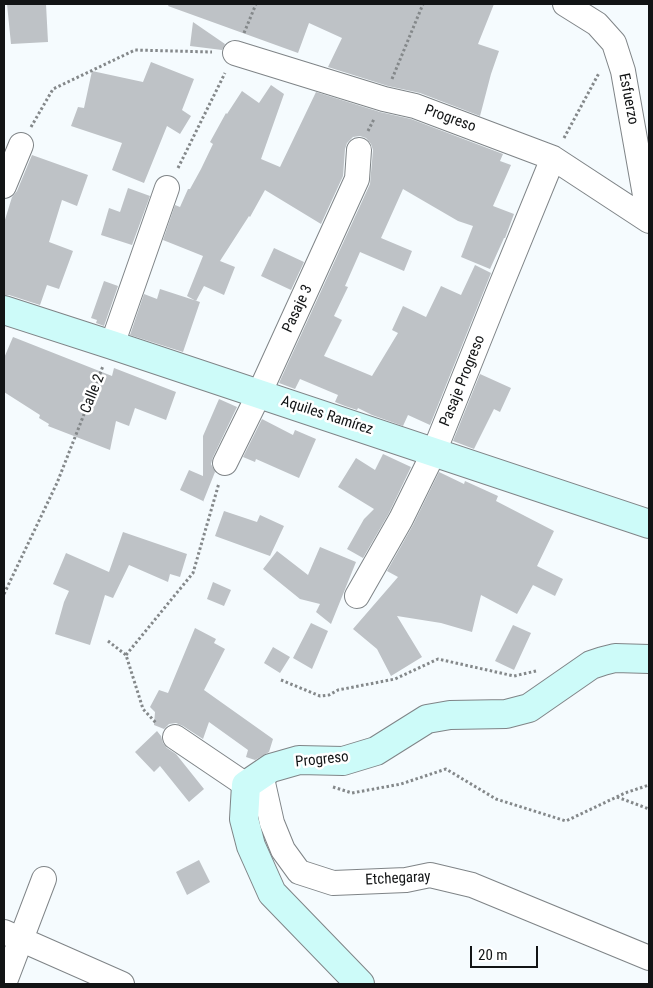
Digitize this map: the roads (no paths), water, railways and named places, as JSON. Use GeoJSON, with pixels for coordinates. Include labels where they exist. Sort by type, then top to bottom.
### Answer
{"type":"FeatureCollection","features":[{"type":"Feature","properties":{"kind":"street","name":"Esfuerzo"},"geometry":{"type":"LineString","coordinates":[[565,4],[597,24],[614,43],[623,71],[649,220]]}},
{"type":"Feature","properties":{"kind":"street","name":"Progreso"},"geometry":{"type":"LineString","coordinates":[[235,52],[384,99],[415,106],[524,146],[553,158],[649,220]]}},
{"type":"Feature","properties":{"kind":"street"},"geometry":{"type":"LineString","coordinates":[[4,186],[21,145]]}},
{"type":"Feature","properties":{"kind":"street","name":"Pasaje 3"},"geometry":{"type":"LineString","coordinates":[[225,463],[259,394],[357,179],[359,150]]}},
{"type":"Feature","properties":{"kind":"street","name":"Pasaje Progreso"},"geometry":{"type":"LineString","coordinates":[[357,596],[401,519],[434,452],[553,158]]}},
{"type":"Feature","properties":{"kind":"street"},"geometry":{"type":"LineString","coordinates":[[112,345],[167,188]]}},
{"type":"Feature","properties":{"kind":"street","name":"Aquiles Ramírez"},"geometry":{"type":"LineString","coordinates":[[4,310],[649,524]]}},
{"type":"Feature","properties":{"kind":"street","name":"Progreso"},"geometry":{"type":"LineString","coordinates":[[253,779],[271,768],[300,760],[343,761],[376,751],[427,719],[450,715],[506,714],[529,708],[603,660],[616,658],[649,659]]}},
{"type":"Feature","properties":{"kind":"street"},"geometry":{"type":"LineString","coordinates":[[175,737],[253,779],[244,819],[252,846],[272,893],[360,984]]}},
{"type":"Feature","properties":{"kind":"street","name":"Etchegaray"},"geometry":{"type":"LineString","coordinates":[[253,779],[283,850],[299,872],[333,883],[406,880],[430,876],[472,885],[649,958]]}},
{"type":"Feature","properties":{"kind":"street"},"geometry":{"type":"LineString","coordinates":[[4,984],[12,936],[44,879]]}},
{"type":"Feature","properties":{"kind":"street"},"geometry":{"type":"LineString","coordinates":[[12,936],[122,984]]}}]}
